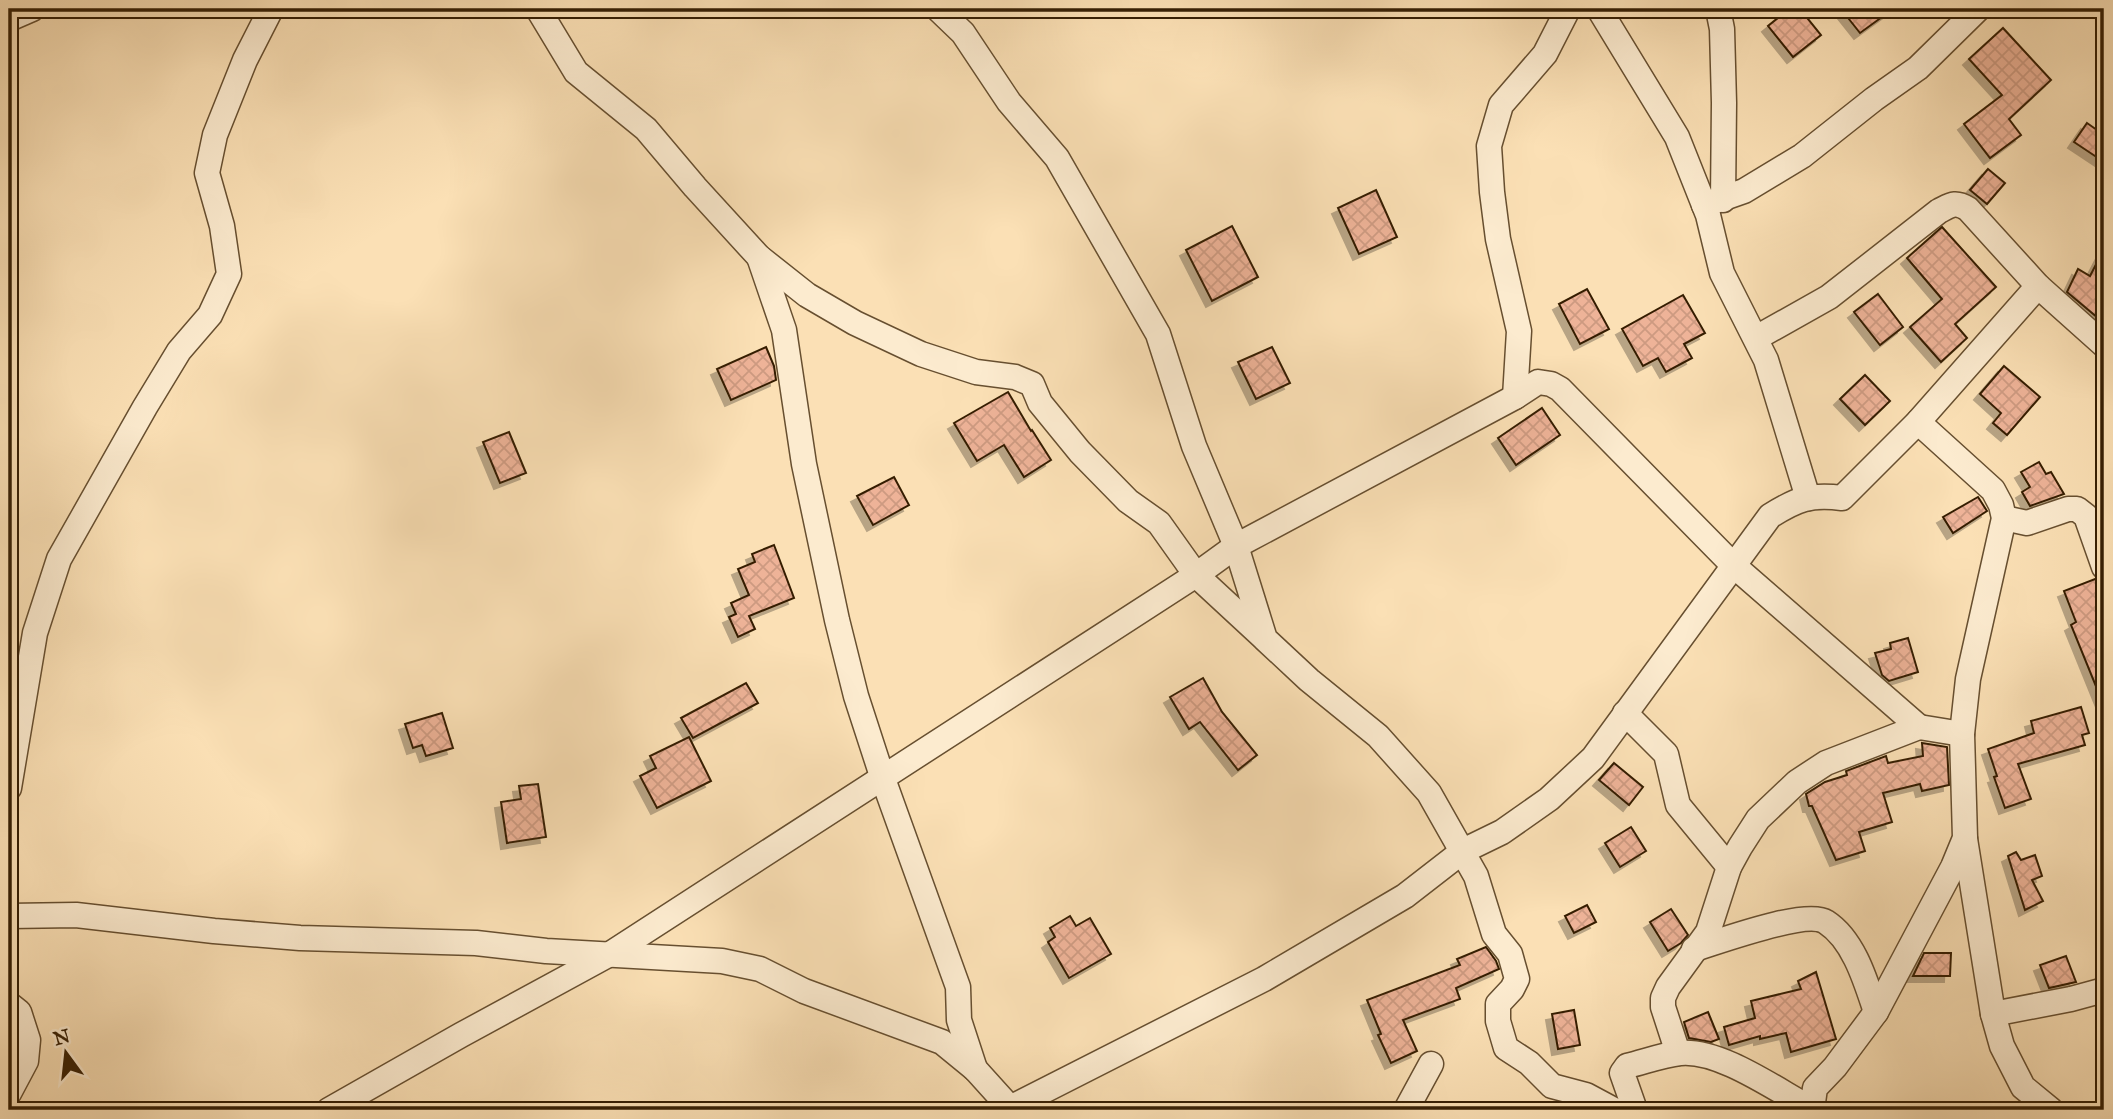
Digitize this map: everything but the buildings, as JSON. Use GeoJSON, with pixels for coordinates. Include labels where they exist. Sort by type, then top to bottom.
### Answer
{"type":"FeatureCollection","features":[{"type":"Feature","properties":{"kind":"street"},"geometry":{"type":"LineString","coordinates":[[9,19],[32,9]]}},
{"type":"Feature","properties":{"kind":"street"},"geometry":{"type":"LineString","coordinates":[[9,788],[35,633],[60,559],[179,351],[210,315],[229,274],[222,226],[207,173],[215,135],[245,60],[271,9]]}},
{"type":"Feature","properties":{"kind":"street"},"geometry":{"type":"LineString","coordinates":[[538,9],[576,72],[646,129],[759,257],[807,295],[855,323],[921,354],[976,372],[1015,377],[1032,384],[1040,403],[1080,452],[1128,501],[1160,523],[1196,575],[1309,680],[1378,736],[1429,793],[1476,876],[1494,934],[1510,954],[1517,979],[1498,1004],[1498,1021],[1506,1048],[1529,1063],[1552,1086],[1586,1095],[1614,1110]]}},
{"type":"Feature","properties":{"kind":"street"},"geometry":{"type":"LineString","coordinates":[[938,9],[963,33],[1009,102],[1057,158],[1158,334],[1194,446],[1236,546],[1265,639]]}},
{"type":"Feature","properties":{"kind":"street"},"geometry":{"type":"LineString","coordinates":[[1515,397],[1519,331],[1498,239],[1489,146],[1501,105],[1545,54],[1568,9]]}},
{"type":"Feature","properties":{"kind":"street"},"geometry":{"type":"LineString","coordinates":[[1599,9],[1713,202]]}},
{"type":"Feature","properties":{"kind":"street"},"geometry":{"type":"LineString","coordinates":[[1718,9],[1723,41],[1713,202],[1722,272],[1766,360],[1808,498]]}},
{"type":"Feature","properties":{"kind":"street"},"geometry":{"type":"LineString","coordinates":[[1713,202],[1744,191],[1802,156],[1918,68],[1978,9]]}},
{"type":"Feature","properties":{"kind":"street"},"geometry":{"type":"LineString","coordinates":[[1756,338],[1829,297],[1939,211],[1960,204],[1968,209],[2038,286],[2104,345]]}},
{"type":"Feature","properties":{"kind":"street"},"geometry":{"type":"LineString","coordinates":[[759,257],[784,330],[804,464],[856,696],[958,987],[960,1020],[975,1069]]}},
{"type":"Feature","properties":{"kind":"street"},"geometry":{"type":"LineString","coordinates":[[9,916],[76,915],[300,938],[475,943],[545,951],[722,961],[760,969],[804,991],[942,1042],[975,1069],[1011,1109],[1264,979],[1405,896],[1463,850],[1502,832],[1549,799],[1593,758],[1770,516],[1790,503],[1808,498],[1842,498],[1918,422],[2038,286]]}},
{"type":"Feature","properties":{"kind":"street"},"geometry":{"type":"LineString","coordinates":[[329,1110],[610,954],[1196,575],[1236,546],[1515,397],[1538,382],[1560,389],[1733,565],[1919,727]]}},
{"type":"Feature","properties":{"kind":"street"},"geometry":{"type":"LineString","coordinates":[[1918,422],[1993,490],[2004,518],[1968,679],[1962,734],[1965,838],[1993,1013],[2001,1046],[2024,1087],[2051,1110]]}},
{"type":"Feature","properties":{"kind":"street"},"geometry":{"type":"LineString","coordinates":[[2004,518],[2027,523],[2068,509],[2077,509],[2086,516],[2104,567]]}},
{"type":"Feature","properties":{"kind":"street"},"geometry":{"type":"LineString","coordinates":[[1625,713],[1666,754],[1678,805],[1729,867]]}},
{"type":"Feature","properties":{"kind":"street"},"geometry":{"type":"LineString","coordinates":[[1678,1053],[1662,998],[1708,932],[1729,867],[1758,819],[1797,782],[1826,763],[1919,727],[1962,734]]}},
{"type":"Feature","properties":{"kind":"street"},"geometry":{"type":"LineString","coordinates":[[1635,1110],[1622,1073],[1627,1066],[1678,1053],[1698,1053],[1723,1061],[1812,1110],[1815,1088],[1835,1067],[1876,1012],[1953,867],[1965,838]]}},
{"type":"Feature","properties":{"kind":"street"},"geometry":{"type":"LineString","coordinates":[[1694,949],[1776,923],[1818,919],[1825,921],[1840,936],[1859,964],[1876,1012]]}},
{"type":"Feature","properties":{"kind":"street"},"geometry":{"type":"LineString","coordinates":[[1993,1013],[2071,999],[2104,990]]}},
{"type":"Feature","properties":{"kind":"street"},"geometry":{"type":"LineString","coordinates":[[9,1004],[19,1012],[28,1040],[26,1061],[9,1093]]}},
{"type":"Feature","properties":{"kind":"street"},"geometry":{"type":"LineString","coordinates":[[1406,1110],[1431,1064]]}}]}
